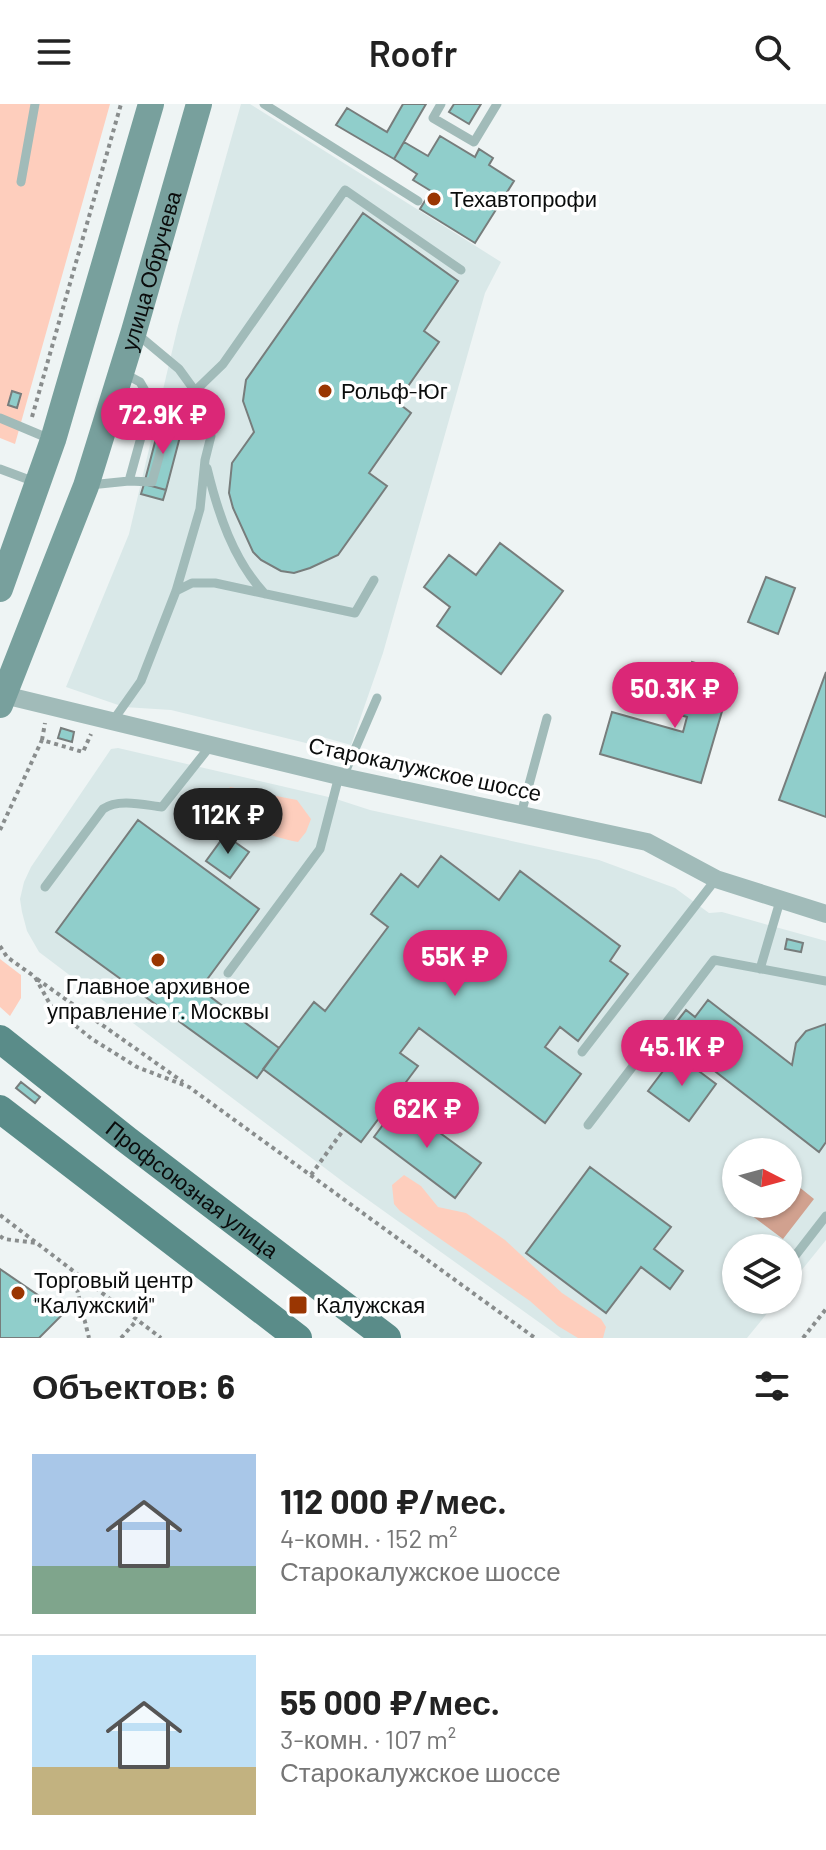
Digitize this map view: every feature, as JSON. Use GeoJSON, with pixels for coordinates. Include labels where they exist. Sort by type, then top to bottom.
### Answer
{"type":"FeatureCollection","features":[{"type":"Feature","properties":{"kind":"main road","name":"улица Обручева"},"geometry":{"type":"LineString","coordinates":[[0,589],[53,440],[151,104]]}},
{"type":"Feature","properties":{"kind":"main road","name":"улица Обручева"},"geometry":{"type":"LineString","coordinates":[[2,700],[86,486],[199,104]]}},
{"type":"Feature","properties":{"kind":"main road","name":"Профсоюзная улица"},"geometry":{"type":"LineString","coordinates":[[0,1039],[387,1338]]}},
{"type":"Feature","properties":{"kind":"main road"},"geometry":{"type":"LineString","coordinates":[[0,1109],[298,1338]]}},
{"type":"Feature","properties":{"kind":"street","name":"Старокалужское шоссе"},"geometry":{"type":"LineString","coordinates":[[2,700],[647,842],[716,879],[826,914]]}},
{"type":"Feature","properties":{"kind":"lane"},"geometry":{"type":"LineString","coordinates":[[21,182],[35,104]]}},
{"type":"Feature","properties":{"kind":"lane"},"geometry":{"type":"LineString","coordinates":[[264,104],[418,201]]}},
{"type":"Feature","properties":{"kind":"lane"},"geometry":{"type":"LineString","coordinates":[[441,104],[433,118],[474,142],[497,104]]}},
{"type":"Feature","properties":{"kind":"lane"},"geometry":{"type":"LineString","coordinates":[[195,391],[223,364],[345,190],[461,270]]}},
{"type":"Feature","properties":{"kind":"lane"},"geometry":{"type":"LineString","coordinates":[[112,722],[141,681],[176,591],[200,509],[211,436],[209,419],[195,391],[179,369],[134,331]]}},
{"type":"Feature","properties":{"kind":"lane"},"geometry":{"type":"LineString","coordinates":[[86,486],[152,482],[167,428],[140,382],[121,372]]}},
{"type":"Feature","properties":{"kind":"lane"},"geometry":{"type":"LineString","coordinates":[[129,481],[151,401]]}},
{"type":"Feature","properties":{"kind":"lane"},"geometry":{"type":"LineString","coordinates":[[0,418],[53,440]]}},
{"type":"Feature","properties":{"kind":"lane"},"geometry":{"type":"LineString","coordinates":[[205,460],[217,507],[247,575],[265,594]]}},
{"type":"Feature","properties":{"kind":"lane"},"geometry":{"type":"LineString","coordinates":[[0,469],[38,484]]}},
{"type":"Feature","properties":{"kind":"lane"},"geometry":{"type":"LineString","coordinates":[[176,591],[192,583],[215,583],[355,613],[374,580]]}},
{"type":"Feature","properties":{"kind":"lane"},"geometry":{"type":"LineString","coordinates":[[228,973],[320,849],[341,776],[377,698]]}},
{"type":"Feature","properties":{"kind":"lane"},"geometry":{"type":"LineString","coordinates":[[521,814],[547,718]]}},
{"type":"Feature","properties":{"kind":"lane"},"geometry":{"type":"LineString","coordinates":[[45,887],[103,809],[109,804],[162,807],[211,745]]}},
{"type":"Feature","properties":{"kind":"lane"},"geometry":{"type":"LineString","coordinates":[[582,1052],[716,879]]}},
{"type":"Feature","properties":{"kind":"lane"},"geometry":{"type":"LineString","coordinates":[[760,969],[780,901]]}},
{"type":"Feature","properties":{"kind":"lane"},"geometry":{"type":"LineString","coordinates":[[588,1125],[714,960],[826,981]]}},
{"type":"Feature","properties":{"kind":"lane"},"geometry":{"type":"LineString","coordinates":[[802,1247],[826,1216]]}},
{"type":"Feature","properties":{"kind":"path"},"geometry":{"type":"LineString","coordinates":[[28,430],[121,104]]}},
{"type":"Feature","properties":{"kind":"path"},"geometry":{"type":"LineString","coordinates":[[0,830],[42,740],[45,718]]}},
{"type":"Feature","properties":{"kind":"path"},"geometry":{"type":"LineString","coordinates":[[42,740],[83,752],[93,730]]}},
{"type":"Feature","properties":{"kind":"path"},"geometry":{"type":"LineString","coordinates":[[0,946],[7,957],[535,1338]]}},
{"type":"Feature","properties":{"kind":"path"},"geometry":{"type":"LineString","coordinates":[[35,977],[51,1006],[92,1039],[137,1067],[189,1087]]}},
{"type":"Feature","properties":{"kind":"path"},"geometry":{"type":"LineString","coordinates":[[311,1175],[344,1129]]}},
{"type":"Feature","properties":{"kind":"path"},"geometry":{"type":"LineString","coordinates":[[0,1215],[161,1338]]}},
{"type":"Feature","properties":{"kind":"path"},"geometry":{"type":"LineString","coordinates":[[0,1236],[37,1243]]}},
{"type":"Feature","properties":{"kind":"path"},"geometry":{"type":"LineString","coordinates":[[72,1270],[89,1338]]}},
{"type":"Feature","properties":{"kind":"path"},"geometry":{"type":"LineString","coordinates":[[803,1338],[826,1309]]}},
{"type":"Feature","properties":{"kind":"path"},"geometry":{"type":"LineString","coordinates":[[121,1338],[137,1320]]}},
{"type":"Feature","properties":{"kind":"shaded area"},"geometry":{"type":"Polygon","coordinates":[[[0,104],[110,104],[15,444],[0,438],[0,104]]]}},
{"type":"Feature","properties":{"kind":"shaded area"},"geometry":{"type":"Polygon","coordinates":[[[241,104],[250,104],[501,262],[485,293],[383,653],[351,745],[315,735],[310,744],[171,710],[124,707],[66,687],[129,534],[178,326],[241,104]]]}},
{"type":"Feature","properties":{"kind":"shaded area"},"geometry":{"type":"Polygon","coordinates":[[[118,748],[333,798],[370,810],[599,860],[675,888],[709,913],[722,912],[826,941],[826,1240],[802,1270],[802,1234],[722,1234],[722,1314],[767,1314],[747,1338],[561,1338],[346,1184],[39,952],[27,931],[20,899],[31,867],[111,749],[118,748]]]}},
{"type":"Feature","properties":{"kind":"shaded area"},"geometry":{"type":"Polygon","coordinates":[[[230,787],[297,800],[311,819],[306,832],[298,842],[265,833],[233,819],[215,806],[230,787]]]}},
{"type":"Feature","properties":{"kind":"shaded area"},"geometry":{"type":"Polygon","coordinates":[[[0,959],[21,975],[21,998],[10,1016],[0,1007],[0,959]]]}},
{"type":"Feature","properties":{"kind":"shaded area"},"geometry":{"type":"Polygon","coordinates":[[[404,1175],[421,1186],[438,1207],[466,1213],[505,1240],[562,1293],[601,1319],[606,1327],[603,1338],[578,1338],[558,1326],[530,1301],[400,1211],[394,1204],[392,1185],[404,1175]]]}},
{"type":"Feature","properties":{"kind":"shaded area"},"geometry":{"type":"Polygon","coordinates":[[[802,1189],[814,1199],[802,1214],[802,1189]]]}},
{"type":"Feature","properties":{"kind":"shaded area"},"geometry":{"type":"Polygon","coordinates":[[[755,1218],[799,1218],[787,1234],[776,1234],[755,1218]]]}},
{"type":"Feature","properties":{"kind":"building"},"geometry":{"type":"Polygon","coordinates":[[[403,104],[426,104],[394,159],[336,125],[347,108],[387,132],[403,104]]]}},
{"type":"Feature","properties":{"kind":"building"},"geometry":{"type":"Polygon","coordinates":[[[454,104],[481,104],[469,124],[449,112],[454,104]]]}},
{"type":"Feature","properties":{"kind":"building"},"geometry":{"type":"Polygon","coordinates":[[[440,136],[475,157],[479,149],[493,158],[489,165],[514,181],[475,243],[420,209],[431,191],[413,180],[417,174],[394,159],[404,142],[428,156],[440,136]]]}},
{"type":"Feature","properties":{"kind":"building","name":"Рольф-Юг"},"geometry":{"type":"Polygon","coordinates":[[[363,213],[458,281],[424,331],[439,342],[397,402],[411,413],[369,473],[387,486],[338,555],[294,573],[281,571],[253,552],[229,493],[232,463],[254,432],[243,401],[246,380],[363,213]]]}},
{"type":"Feature","properties":{"kind":"building"},"geometry":{"type":"Polygon","coordinates":[[[12,391],[21,394],[17,408],[8,405],[12,391]]]}},
{"type":"Feature","properties":{"kind":"building"},"geometry":{"type":"Polygon","coordinates":[[[160,423],[182,429],[166,490],[144,484],[160,423]]]}},
{"type":"Feature","properties":{"kind":"building"},"geometry":{"type":"Polygon","coordinates":[[[144,484],[166,490],[163,500],[141,494],[144,484]]]}},
{"type":"Feature","properties":{"kind":"building"},"geometry":{"type":"Polygon","coordinates":[[[500,543],[563,591],[501,674],[437,626],[450,607],[424,587],[449,555],[476,575],[500,543]]]}},
{"type":"Feature","properties":{"kind":"building"},"geometry":{"type":"Polygon","coordinates":[[[766,577],[795,588],[778,634],[748,622],[766,577]]]}},
{"type":"Feature","properties":{"kind":"building"},"geometry":{"type":"Polygon","coordinates":[[[692,662],[733,674],[701,783],[600,754],[612,712],[683,732],[687,717],[677,714],[692,662]]]}},
{"type":"Feature","properties":{"kind":"building"},"geometry":{"type":"Polygon","coordinates":[[[826,672],[826,817],[779,800],[826,672]]]}},
{"type":"Feature","properties":{"kind":"building"},"geometry":{"type":"Polygon","coordinates":[[[61,728],[74,732],[72,742],[58,738],[61,728]]]}},
{"type":"Feature","properties":{"kind":"building","name":"Главное архивное управление г. Москвы"},"geometry":{"type":"Polygon","coordinates":[[[138,820],[259,909],[200,989],[279,1048],[257,1078],[56,932],[138,820]]]}},
{"type":"Feature","properties":{"kind":"building"},"geometry":{"type":"Polygon","coordinates":[[[225,835],[249,852],[230,878],[206,861],[225,835]]]}},
{"type":"Feature","properties":{"kind":"building"},"geometry":{"type":"Polygon","coordinates":[[[441,856],[499,900],[520,871],[620,946],[610,961],[628,974],[578,1041],[560,1027],[545,1047],[581,1074],[545,1123],[419,1028],[400,1053],[418,1066],[361,1142],[263,1069],[314,1002],[325,1011],[388,927],[371,914],[401,874],[418,887],[441,856]]]}},
{"type":"Feature","properties":{"kind":"building"},"geometry":{"type":"Polygon","coordinates":[[[787,939],[803,943],[801,952],[785,949],[787,939]]]}},
{"type":"Feature","properties":{"kind":"building"},"geometry":{"type":"Polygon","coordinates":[[[708,1000],[792,1065],[796,1043],[806,1031],[826,1024],[826,1142],[819,1152],[667,1034],[686,1010],[695,1017],[708,1000]]]}},
{"type":"Feature","properties":{"kind":"building"},"geometry":{"type":"Polygon","coordinates":[[[676,1054],[716,1084],[689,1121],[648,1091],[676,1054]]]}},
{"type":"Feature","properties":{"kind":"building"},"geometry":{"type":"Polygon","coordinates":[[[21,1082],[40,1097],[35,1103],[16,1088],[21,1082]]]}},
{"type":"Feature","properties":{"kind":"building"},"geometry":{"type":"Polygon","coordinates":[[[399,1103],[481,1163],[455,1198],[374,1137],[399,1103]]]}},
{"type":"Feature","properties":{"kind":"building"},"geometry":{"type":"Polygon","coordinates":[[[590,1167],[671,1227],[654,1249],[683,1271],[670,1289],[641,1267],[606,1313],[526,1253],[590,1167]]]}},
{"type":"Feature","properties":{"kind":"building","name":"Торговый центр \"Калужский\""},"geometry":{"type":"Polygon","coordinates":[[[0,1269],[64,1313],[39,1338],[0,1338],[0,1269]]]}},
{"type":"Feature","properties":{"kind":"place","name":"Техавтопрофи"},"geometry":{"type":"Point","coordinates":[434,199]}},
{"type":"Feature","properties":{"kind":"place","name":"Рольф-Юг"},"geometry":{"type":"Point","coordinates":[325,391]}},
{"type":"Feature","properties":{"kind":"place","name":"Главное архивное управление г. Москвы"},"geometry":{"type":"Point","coordinates":[158,960]}},
{"type":"Feature","properties":{"kind":"place","name":"Торговый центр \"Калужский\""},"geometry":{"type":"Point","coordinates":[18,1293]}},
{"type":"Feature","properties":{"kind":"place","name":"Калужская"},"geometry":{"type":"Point","coordinates":[298,1305]}}]}
